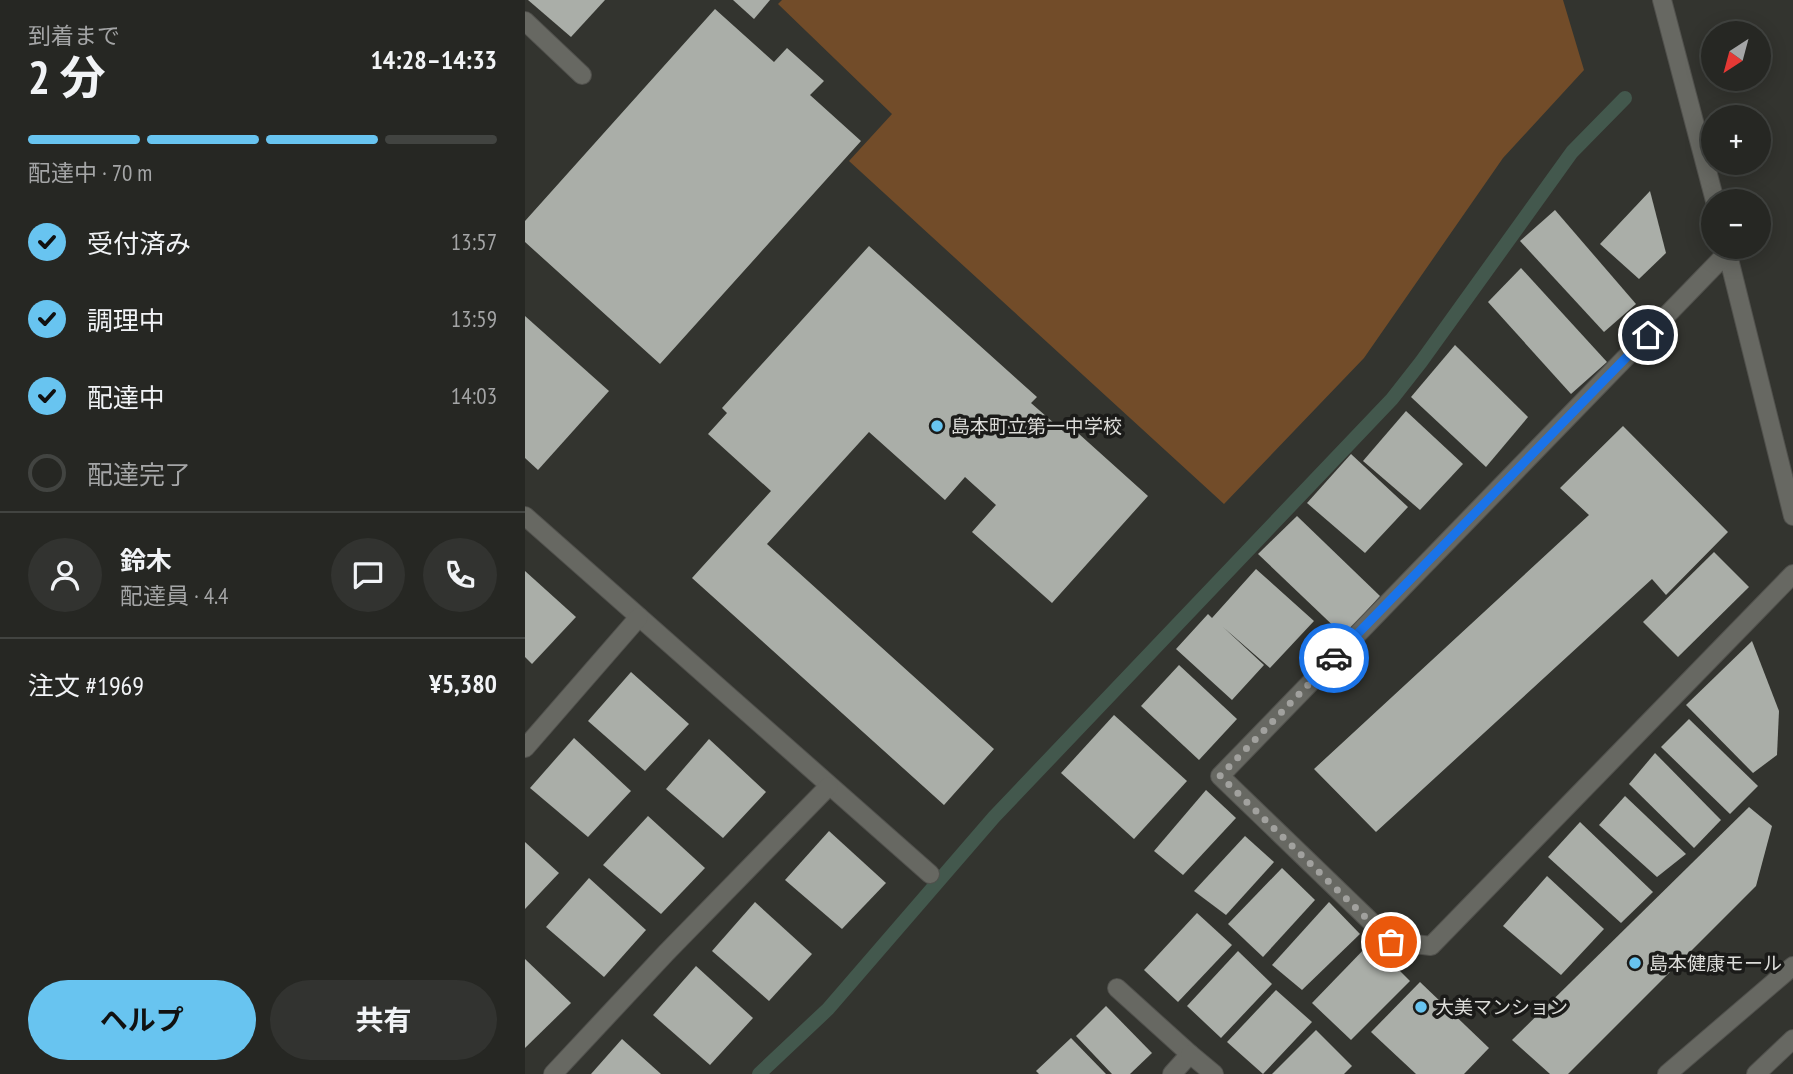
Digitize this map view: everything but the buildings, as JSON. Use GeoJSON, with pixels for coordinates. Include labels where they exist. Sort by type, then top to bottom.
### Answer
{"type":"FeatureCollection","features":[{"type":"Feature","properties":{"kind":"street"},"geometry":{"type":"LineString","coordinates":[[1662,0],[1711,189]]}},
{"type":"Feature","properties":{"kind":"street"},"geometry":{"type":"LineString","coordinates":[[525,21],[582,75]]}},
{"type":"Feature","properties":{"kind":"street"},"geometry":{"type":"LineString","coordinates":[[1718,259],[1220,776],[1391,942],[1431,946],[1793,574]]}},
{"type":"Feature","properties":{"kind":"street"},"geometry":{"type":"LineString","coordinates":[[1729,259],[1793,516]]}},
{"type":"Feature","properties":{"kind":"street"},"geometry":{"type":"LineString","coordinates":[[525,516],[930,874]]}},
{"type":"Feature","properties":{"kind":"street"},"geometry":{"type":"LineString","coordinates":[[525,748],[639,617]]}},
{"type":"Feature","properties":{"kind":"street"},"geometry":{"type":"LineString","coordinates":[[553,1074],[666,953],[829,786]]}},
{"type":"Feature","properties":{"kind":"street"},"geometry":{"type":"LineString","coordinates":[[1667,1074],[1793,966]]}},
{"type":"Feature","properties":{"kind":"street"},"geometry":{"type":"LineString","coordinates":[[1117,988],[1214,1074]]}},
{"type":"Feature","properties":{"kind":"street"},"geometry":{"type":"LineString","coordinates":[[1756,1074],[1793,1039]]}},
{"type":"Feature","properties":{"kind":"street"},"geometry":{"type":"LineString","coordinates":[[1171,1074],[1190,1054]]}},
{"type":"Feature","properties":{"kind":"shaded area"},"geometry":{"type":"Polygon","coordinates":[[[782,0],[1563,0],[1584,70],[1503,158],[1364,358],[1224,504],[849,161],[892,114],[778,4],[782,0]]]}},
{"type":"Feature","properties":{"kind":"waterway"},"geometry":{"type":"LineString","coordinates":[[759,1074],[828,1009],[994,817],[1392,399],[1572,152],[1625,98]]}},
{"type":"Feature","properties":{"kind":"way so far"},"geometry":{"type":"LineString","coordinates":[[1334,658],[1220,776],[1391,942]]}},
{"type":"Feature","properties":{"kind":"place","name":"島本町立第一中学校"},"geometry":{"type":"Point","coordinates":[937,426]}},
{"type":"Feature","properties":{"kind":"place","name":"島本健康モール"},"geometry":{"type":"Point","coordinates":[1635,963]}},
{"type":"Feature","properties":{"kind":"place","name":"大美マンション"},"geometry":{"type":"Point","coordinates":[1421,1007]}},
{"type":"Feature","properties":{"kind":"route"},"geometry":{"type":"LineString","coordinates":[[1334,658],[1648,335]]}}]}
